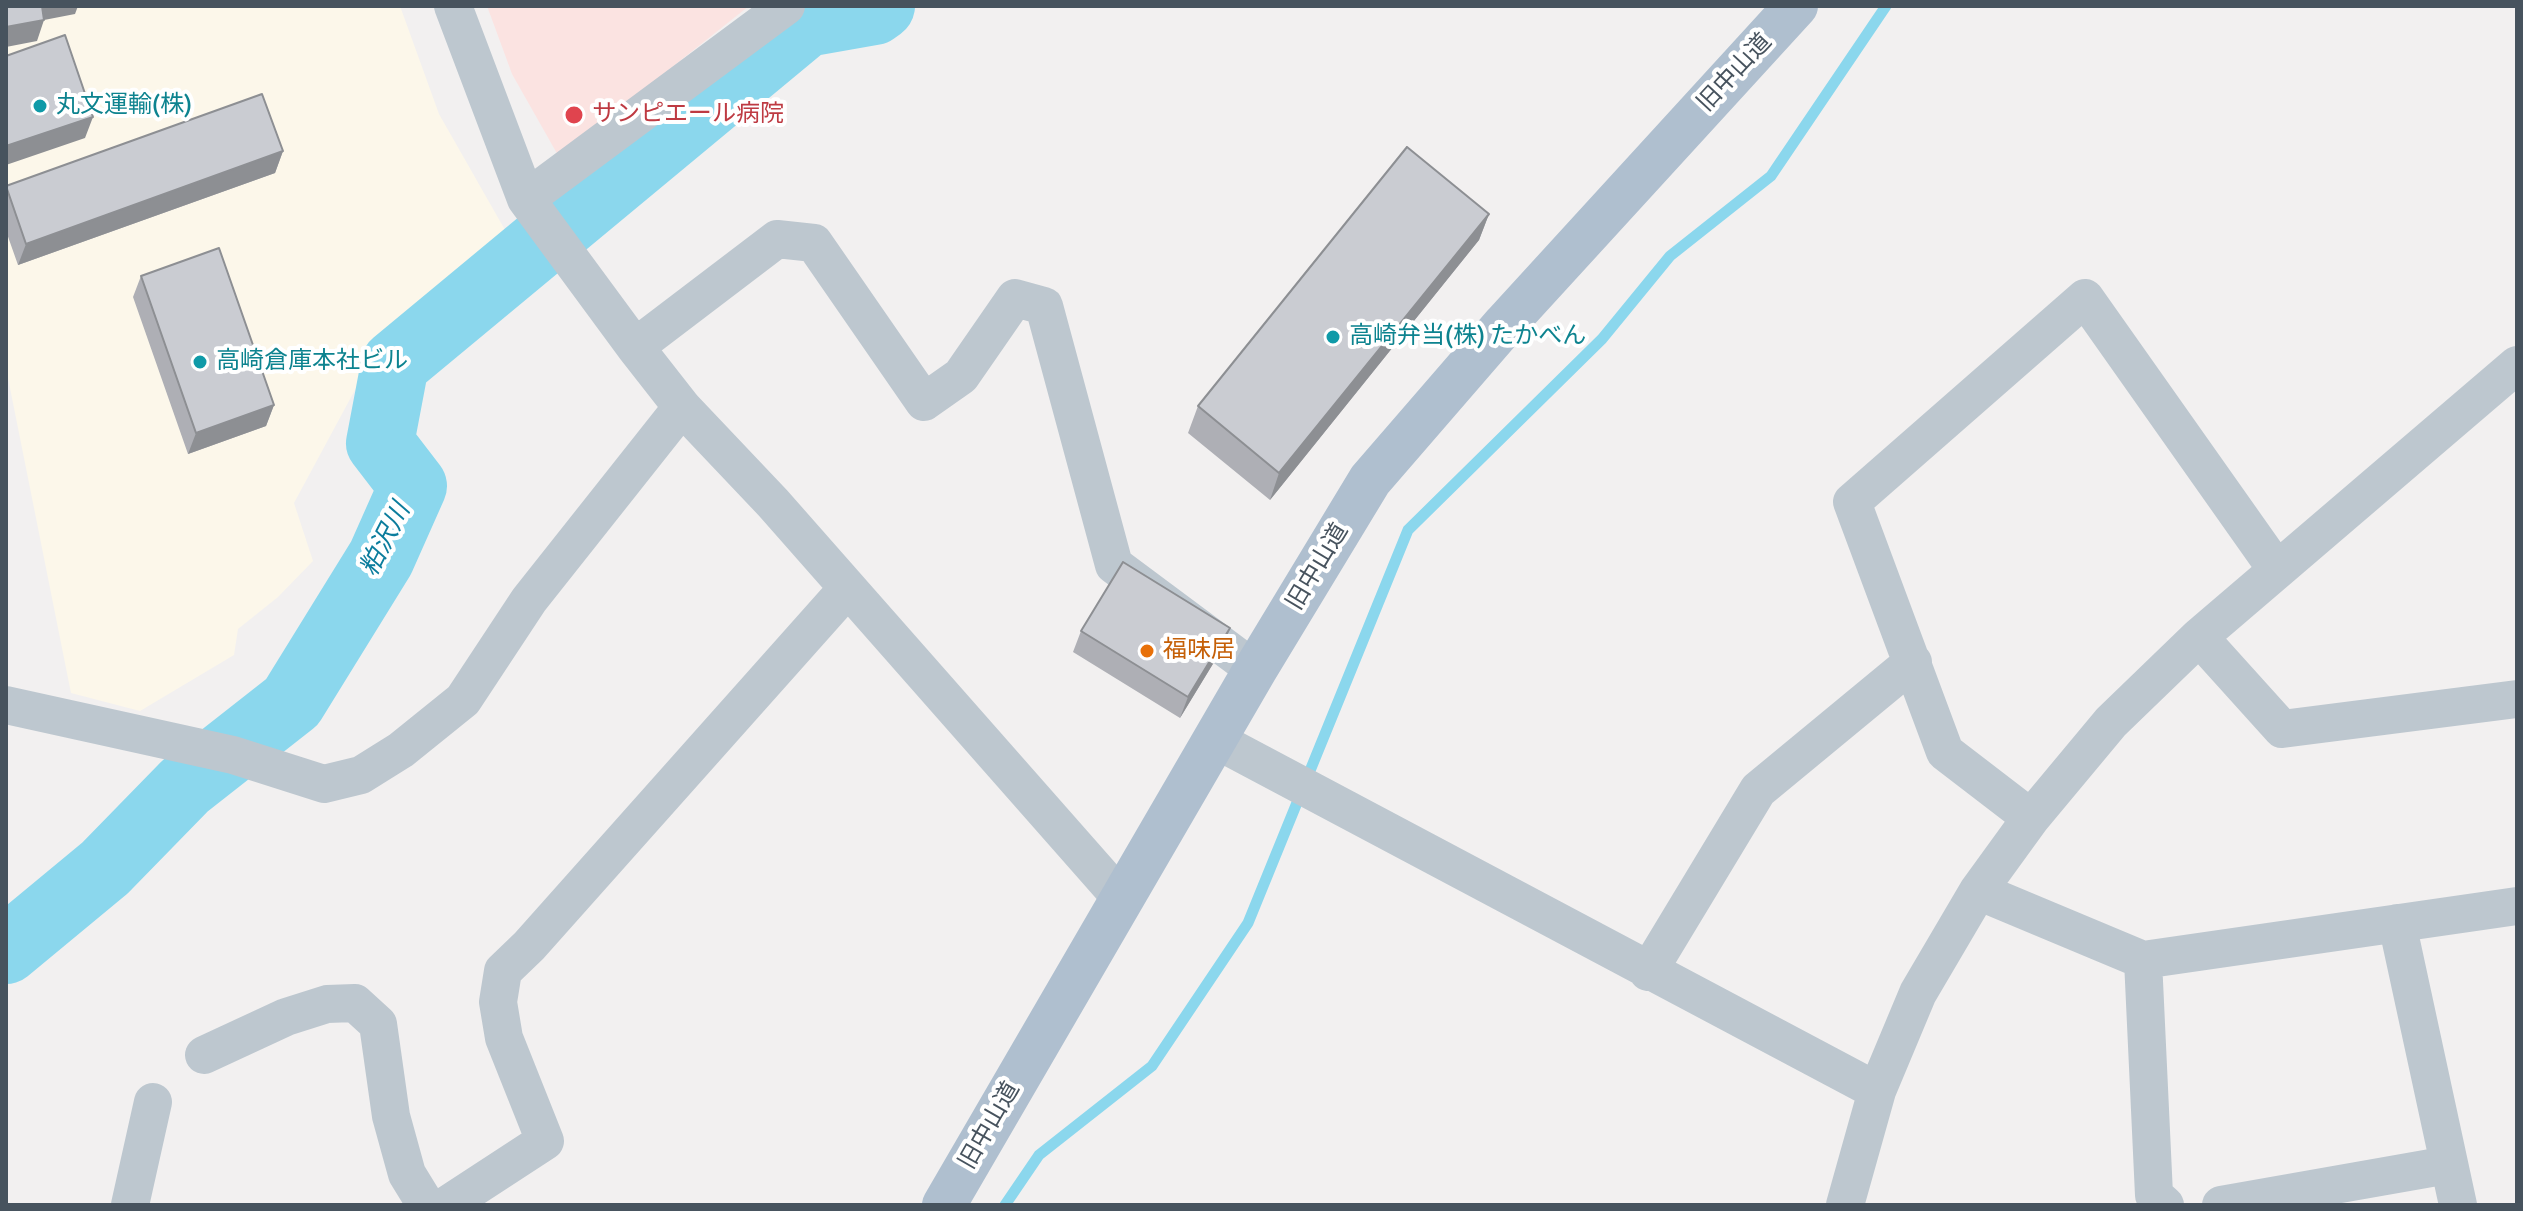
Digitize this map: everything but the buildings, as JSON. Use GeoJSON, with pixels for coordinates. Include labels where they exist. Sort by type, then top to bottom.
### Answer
{"type":"FeatureCollection","features":[{"type":"Feature","properties":{"kind":"main road","name":"旧中山道"},"geometry":{"type":"LineString","coordinates":[[944,1205],[1121,898],[1370,480],[1505,324],[1796,6]]}},
{"type":"Feature","properties":{"kind":"street"},"geometry":{"type":"LineString","coordinates":[[453,6],[533,210],[635,347],[682,407],[773,503],[1121,898]]}},
{"type":"Feature","properties":{"kind":"street"},"geometry":{"type":"LineString","coordinates":[[533,210],[786,6]]}},
{"type":"Feature","properties":{"kind":"street"},"geometry":{"type":"LineString","coordinates":[[635,347],[777,239],[814,243],[924,402],[961,376],[1015,298],[1044,306],[1114,565],[1255,670]]}},
{"type":"Feature","properties":{"kind":"street"},"geometry":{"type":"LineString","coordinates":[[2031,818],[1945,752],[1852,502],[2085,298],[2277,570]]}},
{"type":"Feature","properties":{"kind":"street"},"geometry":{"type":"LineString","coordinates":[[1845,1205],[1877,1091],[1918,993],[1978,891],[2031,818],[2111,722],[2199,637],[2512,380]]}},
{"type":"Feature","properties":{"kind":"street"},"geometry":{"type":"LineString","coordinates":[[6,705],[233,755],[324,784],[361,775],[401,750],[463,700],[529,600],[682,407]]}},
{"type":"Feature","properties":{"kind":"street"},"geometry":{"type":"LineString","coordinates":[[447,1205],[545,1141],[504,1038],[498,1002],[503,971],[529,946],[847,589]]}},
{"type":"Feature","properties":{"kind":"street"},"geometry":{"type":"LineString","coordinates":[[2199,637],[2282,729],[2517,699]]}},
{"type":"Feature","properties":{"kind":"street"},"geometry":{"type":"LineString","coordinates":[[1648,972],[1758,790],[1913,662]]}},
{"type":"Feature","properties":{"kind":"street"},"geometry":{"type":"LineString","coordinates":[[1216,740],[1877,1091]]}},
{"type":"Feature","properties":{"kind":"street"},"geometry":{"type":"LineString","coordinates":[[1978,891],[2143,960],[2517,906]]}},
{"type":"Feature","properties":{"kind":"street"},"geometry":{"type":"LineString","coordinates":[[2397,923],[2458,1205]]}},
{"type":"Feature","properties":{"kind":"street"},"geometry":{"type":"LineString","coordinates":[[2143,960],[2154,1195],[2165,1205]]}},
{"type":"Feature","properties":{"kind":"street"},"geometry":{"type":"LineString","coordinates":[[204,1055],[286,1017],[327,1004],[355,1003],[378,1024],[391,1116],[407,1174],[426,1205]]}},
{"type":"Feature","properties":{"kind":"street"},"geometry":{"type":"LineString","coordinates":[[130,1205],[153,1102]]}},
{"type":"Feature","properties":{"kind":"street"},"geometry":{"type":"LineString","coordinates":[[2221,1205],[2448,1165]]}},
{"type":"Feature","properties":{"kind":"shaded area"},"geometry":{"type":"Polygon","coordinates":[[[6,6],[400,6],[439,114],[513,244],[377,349],[294,503],[313,561],[278,597],[238,629],[234,655],[140,711],[71,693],[6,368],[6,6]]]}},
{"type":"Feature","properties":{"kind":"shaded area","name":"サンピエール病院"},"geometry":{"type":"Polygon","coordinates":[[[487,6],[749,6],[559,157],[512,74],[487,6]]]}},
{"type":"Feature","properties":{"kind":"waterway","name":"粕沢川"},"geometry":{"type":"LineString","coordinates":[[6,950],[105,868],[185,786],[292,702],[381,558],[413,486],[380,443],[395,364],[806,23],[874,11],[881,6]]}},
{"type":"Feature","properties":{"kind":"waterway"},"geometry":{"type":"LineString","coordinates":[[1005,1205],[1039,1155],[1152,1066],[1248,923],[1408,530],[1602,339],[1670,256],[1771,176],[1886,6]]}},
{"type":"Feature","properties":{"kind":"place","name":"丸文運輸(株)"},"geometry":{"type":"Point","coordinates":[40,106]}},
{"type":"Feature","properties":{"kind":"place","name":"サンピエール病院"},"geometry":{"type":"Point","coordinates":[574,115]}},
{"type":"Feature","properties":{"kind":"place","name":"高崎弁当(株) たかべん"},"geometry":{"type":"Point","coordinates":[1333,337]}},
{"type":"Feature","properties":{"kind":"place","name":"高崎倉庫本社ビル"},"geometry":{"type":"Point","coordinates":[200,362]}},
{"type":"Feature","properties":{"kind":"place","name":"福味居"},"geometry":{"type":"Point","coordinates":[1147,651]}}]}
